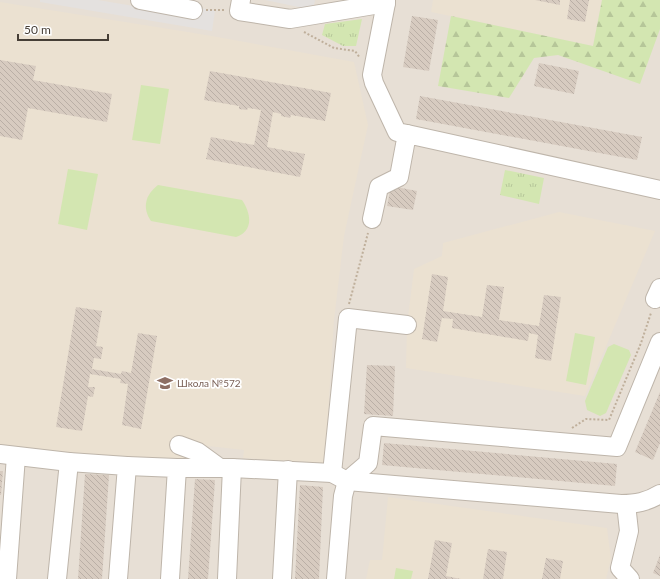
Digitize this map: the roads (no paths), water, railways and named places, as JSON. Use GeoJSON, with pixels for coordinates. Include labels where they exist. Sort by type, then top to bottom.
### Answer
{"type":"FeatureCollection","features":[{"type":"Feature","properties":{"kind":"lane"},"geometry":{"type":"LineString","coordinates":[[140,0],[193,10]]}},
{"type":"Feature","properties":{"kind":"lane"},"geometry":{"type":"LineString","coordinates":[[240,5],[290,19],[386,2],[372,69],[374,83],[397,132],[660,190]]}},
{"type":"Feature","properties":{"kind":"lane"},"geometry":{"type":"LineString","coordinates":[[372,219],[379,187],[400,177],[407,134]]}},
{"type":"Feature","properties":{"kind":"lane"},"geometry":{"type":"LineString","coordinates":[[336,579],[343,496],[340,477],[348,318],[407,325]]}},
{"type":"Feature","properties":{"kind":"lane"},"geometry":{"type":"LineString","coordinates":[[340,477],[368,463],[373,426],[617,447],[660,342]]}},
{"type":"Feature","properties":{"kind":"lane"},"geometry":{"type":"LineString","coordinates":[[179,445],[198,452],[226,468]]}},
{"type":"Feature","properties":{"kind":"lane"},"geometry":{"type":"LineString","coordinates":[[7,579],[8,455],[69,462],[127,466],[288,470],[340,477],[626,504],[639,504],[660,494]]}},
{"type":"Feature","properties":{"kind":"lane"},"geometry":{"type":"LineString","coordinates":[[57,579],[69,462]]}},
{"type":"Feature","properties":{"kind":"lane"},"geometry":{"type":"LineString","coordinates":[[118,579],[127,466]]}},
{"type":"Feature","properties":{"kind":"lane"},"geometry":{"type":"LineString","coordinates":[[170,579],[177,468]]}},
{"type":"Feature","properties":{"kind":"lane"},"geometry":{"type":"LineString","coordinates":[[226,468],[227,579]]}},
{"type":"Feature","properties":{"kind":"lane"},"geometry":{"type":"LineString","coordinates":[[282,579],[288,470]]}},
{"type":"Feature","properties":{"kind":"lane"},"geometry":{"type":"LineString","coordinates":[[626,504],[629,531],[620,568],[630,579]]}},
{"type":"Feature","properties":{"kind":"place","name":"Школа №572"},"geometry":{"type":"Point","coordinates":[165,383]}}]}
